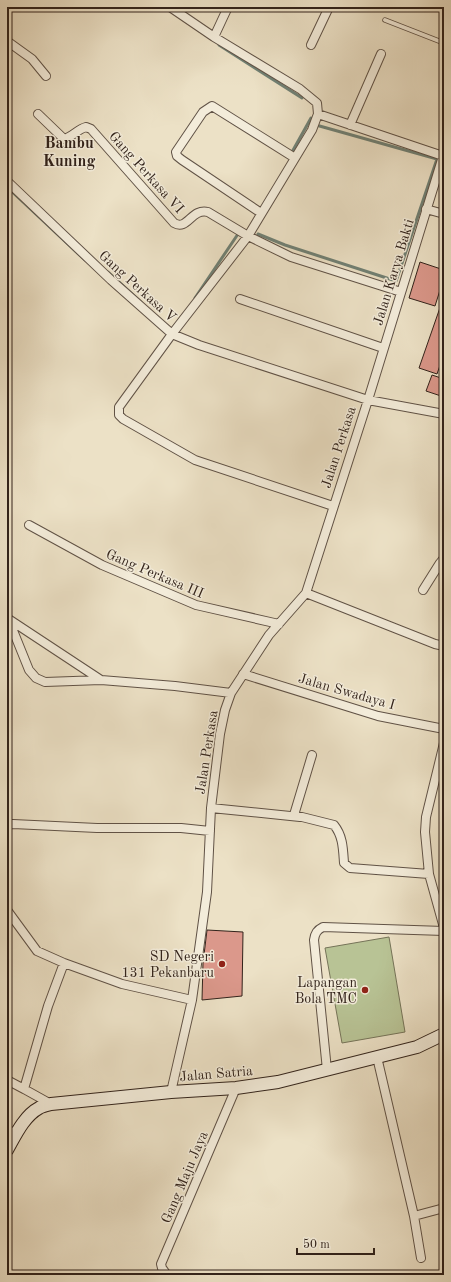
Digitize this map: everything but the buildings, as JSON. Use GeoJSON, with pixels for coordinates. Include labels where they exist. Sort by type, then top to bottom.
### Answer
{"type":"FeatureCollection","features":[{"type":"Feature","properties":{"kind":"street"},"geometry":{"type":"LineString","coordinates":[[170,7],[300,89],[317,103],[318,114],[312,130],[248,236],[172,334],[119,407],[119,415],[123,419],[194,460],[333,506]]}},
{"type":"Feature","properties":{"kind":"street"},"geometry":{"type":"LineString","coordinates":[[214,36],[228,7]]}},
{"type":"Feature","properties":{"kind":"street"},"geometry":{"type":"LineString","coordinates":[[311,45],[329,7]]}},
{"type":"Feature","properties":{"kind":"street"},"geometry":{"type":"LineString","coordinates":[[7,41],[32,59],[46,76]]}},
{"type":"Feature","properties":{"kind":"street"},"geometry":{"type":"LineString","coordinates":[[350,125],[381,54]]}},
{"type":"Feature","properties":{"kind":"street"},"geometry":{"type":"LineString","coordinates":[[261,213],[182,160],[176,152],[203,112],[212,106],[295,158]]}},
{"type":"Feature","properties":{"kind":"street","name":"Gang Perkasa VI"},"geometry":{"type":"LineString","coordinates":[[38,114],[64,139],[68,138],[82,128],[86,127],[91,130],[178,226],[183,225],[197,212],[202,210],[208,212],[248,236],[291,257],[401,292]]}},
{"type":"Feature","properties":{"kind":"street"},"geometry":{"type":"LineString","coordinates":[[318,114],[444,154]]}},
{"type":"Feature","properties":{"kind":"street","name":"Jalan Karya Bakti"},"geometry":{"type":"LineString","coordinates":[[368,400],[444,154]]}},
{"type":"Feature","properties":{"kind":"street","name":"Gang Perkasa V"},"geometry":{"type":"LineString","coordinates":[[7,181],[111,280],[172,334],[199,346],[368,400],[444,414]]}},
{"type":"Feature","properties":{"kind":"street"},"geometry":{"type":"LineString","coordinates":[[426,209],[444,214]]}},
{"type":"Feature","properties":{"kind":"street"},"geometry":{"type":"LineString","coordinates":[[240,300],[383,348]]}},
{"type":"Feature","properties":{"kind":"street","name":"Jalan Perkasa"},"geometry":{"type":"LineString","coordinates":[[172,1092],[192,1000],[207,892],[211,808],[220,734],[225,710],[231,693],[269,635],[306,593],[368,400]]}},
{"type":"Feature","properties":{"kind":"street","name":"Gang Perkasa III"},"geometry":{"type":"LineString","coordinates":[[29,525],[102,565],[196,606],[279,624]]}},
{"type":"Feature","properties":{"kind":"street"},"geometry":{"type":"LineString","coordinates":[[423,590],[444,558]]}},
{"type":"Feature","properties":{"kind":"street"},"geometry":{"type":"LineString","coordinates":[[306,593],[435,644],[444,646]]}},
{"type":"Feature","properties":{"kind":"street"},"geometry":{"type":"LineString","coordinates":[[7,618],[29,670],[36,678],[45,682],[101,680],[174,686],[231,693]]}},
{"type":"Feature","properties":{"kind":"street"},"geometry":{"type":"LineString","coordinates":[[7,618],[101,680]]}},
{"type":"Feature","properties":{"kind":"street","name":"Jalan Swadaya I"},"geometry":{"type":"LineString","coordinates":[[243,674],[378,716],[444,730]]}},
{"type":"Feature","properties":{"kind":"street"},"geometry":{"type":"LineString","coordinates":[[444,743],[426,817],[425,832],[429,874],[444,928]]}},
{"type":"Feature","properties":{"kind":"street"},"geometry":{"type":"LineString","coordinates":[[312,755],[294,815],[334,825],[342,840],[344,863],[350,868],[429,874]]}},
{"type":"Feature","properties":{"kind":"street"},"geometry":{"type":"LineString","coordinates":[[211,808],[300,817]]}},
{"type":"Feature","properties":{"kind":"street"},"geometry":{"type":"LineString","coordinates":[[7,825],[97,828],[181,828],[210,831]]}},
{"type":"Feature","properties":{"kind":"street"},"geometry":{"type":"LineString","coordinates":[[7,910],[37,951],[64,964],[122,984],[192,1000]]}},
{"type":"Feature","properties":{"kind":"street"},"geometry":{"type":"LineString","coordinates":[[328,1070],[314,940],[315,934],[318,930],[323,927],[444,931]]}},
{"type":"Feature","properties":{"kind":"street"},"geometry":{"type":"LineString","coordinates":[[24,1089],[48,1006],[64,964]]}},
{"type":"Feature","properties":{"kind":"street","name":"Jalan Satria"},"geometry":{"type":"LineString","coordinates":[[7,1150],[12,1132],[39,1108],[51,1104],[172,1092],[236,1088],[278,1082],[416,1047],[444,1034]]}},
{"type":"Feature","properties":{"kind":"street"},"geometry":{"type":"LineString","coordinates":[[377,1057],[414,1216],[421,1258]]}},
{"type":"Feature","properties":{"kind":"street"},"geometry":{"type":"LineString","coordinates":[[7,1080],[51,1104]]}},
{"type":"Feature","properties":{"kind":"street","name":"Gang Maju Jaya"},"geometry":{"type":"LineString","coordinates":[[167,1275],[161,1264],[236,1088]]}},
{"type":"Feature","properties":{"kind":"street"},"geometry":{"type":"LineString","coordinates":[[414,1216],[444,1208]]}},
{"type":"Feature","properties":{"kind":"lane"},"geometry":{"type":"LineString","coordinates":[[386,20],[444,43]]}},
{"type":"Feature","properties":{"kind":"green space","name":"Lapangan Bola TMC"},"geometry":{"type":"Polygon","coordinates":[[[389,937],[405,1032],[342,1043],[325,948],[389,937]]]}},
{"type":"Feature","properties":{"kind":"waterway"},"geometry":{"type":"LineString","coordinates":[[219,45],[302,98]]}},
{"type":"Feature","properties":{"kind":"waterway"},"geometry":{"type":"LineString","coordinates":[[292,152],[311,118]]}},
{"type":"Feature","properties":{"kind":"waterway"},"geometry":{"type":"LineString","coordinates":[[258,234],[285,245],[396,281],[437,159],[316,125],[315,127]]}},
{"type":"Feature","properties":{"kind":"waterway"},"geometry":{"type":"LineString","coordinates":[[7,187],[85,260]]}},
{"type":"Feature","properties":{"kind":"waterway"},"geometry":{"type":"LineString","coordinates":[[195,298],[238,234]]}},
{"type":"Feature","properties":{"kind":"waterway"},"geometry":{"type":"LineString","coordinates":[[108,272],[141,302]]}},
{"type":"Feature","properties":{"kind":"place","name":"SD Negeri 131 Pekanbaru"},"geometry":{"type":"Point","coordinates":[222,964]}},
{"type":"Feature","properties":{"kind":"place","name":"Lapangan Bola TMC"},"geometry":{"type":"Point","coordinates":[365,990]}},
{"type":"Feature","properties":{"kind":"district","name":"Bambu Kuning"},"geometry":{"type":"Point","coordinates":[69,151]}}]}
